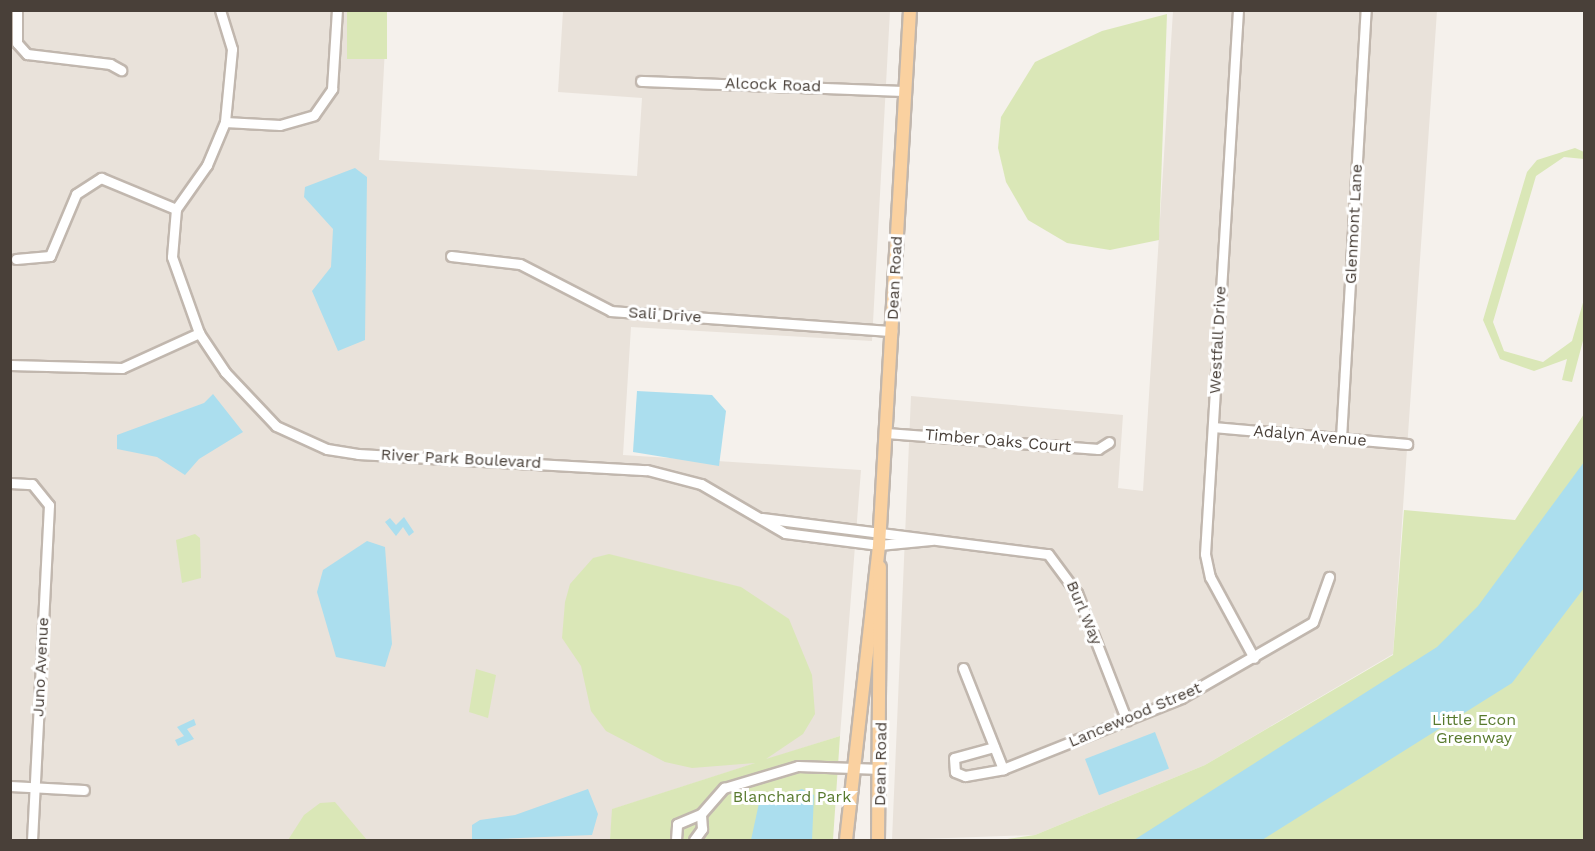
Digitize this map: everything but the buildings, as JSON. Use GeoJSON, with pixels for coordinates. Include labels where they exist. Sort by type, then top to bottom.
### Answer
{"type":"FeatureCollection","features":[{"type":"Feature","properties":{"kind":"main road","name":"Dean Road"},"geometry":{"type":"LineString","coordinates":[[846,840],[852,767],[879,544],[910,10]]}},
{"type":"Feature","properties":{"kind":"main road","name":"Dean Road"},"geometry":{"type":"LineString","coordinates":[[878,840],[881,769],[879,544]]}},
{"type":"Feature","properties":{"kind":"street"},"geometry":{"type":"LineString","coordinates":[[17,10],[17,43],[27,54],[110,64],[122,70]]}},
{"type":"Feature","properties":{"kind":"street"},"geometry":{"type":"LineString","coordinates":[[16,259],[50,256],[76,194],[101,178],[176,209],[207,165],[225,122],[232,49],[220,10]]}},
{"type":"Feature","properties":{"kind":"street"},"geometry":{"type":"LineString","coordinates":[[225,122],[280,125],[314,115],[332,89],[337,10]]}},
{"type":"Feature","properties":{"kind":"street","name":"Westfall Drive"},"geometry":{"type":"LineString","coordinates":[[1238,10],[1205,554],[1210,577],[1254,658]]}},
{"type":"Feature","properties":{"kind":"street","name":"Glenmont Lane"},"geometry":{"type":"LineString","coordinates":[[1341,438],[1366,10]]}},
{"type":"Feature","properties":{"kind":"street","name":"Alcock Road"},"geometry":{"type":"LineString","coordinates":[[641,81],[905,91]]}},
{"type":"Feature","properties":{"kind":"street","name":"River Park Boulevard"},"geometry":{"type":"LineString","coordinates":[[176,209],[172,257],[199,333],[260,411],[300,440],[327,449],[647,470],[701,484],[762,518],[880,530]]}},
{"type":"Feature","properties":{"kind":"street","name":"Sali Drive"},"geometry":{"type":"LineString","coordinates":[[451,256],[520,264],[611,311],[892,331]]}},
{"type":"Feature","properties":{"kind":"street"},"geometry":{"type":"LineString","coordinates":[[10,365],[122,368],[199,333]]}},
{"type":"Feature","properties":{"kind":"street","name":"Adalyn Avenue"},"geometry":{"type":"LineString","coordinates":[[1212,427],[1407,444]]}},
{"type":"Feature","properties":{"kind":"street","name":"Timber Oaks Court"},"geometry":{"type":"LineString","coordinates":[[886,433],[1098,449],[1108,442]]}},
{"type":"Feature","properties":{"kind":"street","name":"Juno Avenue"},"geometry":{"type":"LineString","coordinates":[[10,483],[32,484],[45,494],[33,840]]}},
{"type":"Feature","properties":{"kind":"street","name":"River Park Boulevard"},"geometry":{"type":"LineString","coordinates":[[762,518],[768,527],[801,537],[879,544]]}},
{"type":"Feature","properties":{"kind":"street","name":"Burl Way"},"geometry":{"type":"LineString","coordinates":[[880,530],[931,540],[1048,554],[1077,593],[1127,721]]}},
{"type":"Feature","properties":{"kind":"street","name":"Burl Way"},"geometry":{"type":"LineString","coordinates":[[879,544],[931,540]]}},
{"type":"Feature","properties":{"kind":"street","name":"Lancewood Street"},"geometry":{"type":"LineString","coordinates":[[994,747],[954,758],[953,766],[965,776],[1003,769],[1127,721],[1254,658],[1313,622],[1329,577]]}},
{"type":"Feature","properties":{"kind":"street"},"geometry":{"type":"LineString","coordinates":[[963,668],[1003,769]]}},
{"type":"Feature","properties":{"kind":"street"},"geometry":{"type":"LineString","coordinates":[[676,840],[677,824],[701,814],[724,788],[774,771],[815,764],[881,769]]}},
{"type":"Feature","properties":{"kind":"street"},"geometry":{"type":"LineString","coordinates":[[10,786],[84,790]]}},
{"type":"Feature","properties":{"kind":"street"},"geometry":{"type":"LineString","coordinates":[[694,840],[702,830],[701,814]]}},
{"type":"Feature","properties":{"kind":"shaded area"},"geometry":{"type":"Polygon","coordinates":[[[10,11],[387,11],[379,160],[637,176],[642,98],[558,92],[563,11],[890,11],[872,341],[631,327],[623,455],[861,470],[840,736],[613,809],[610,839],[11,840],[10,11]]]}},
{"type":"Feature","properties":{"kind":"shaded area"},"geometry":{"type":"Polygon","coordinates":[[[1173,11],[1437,11],[1393,654],[1205,765],[1035,835],[892,840],[911,396],[1123,415],[1118,488],[1143,491],[1173,11]]]}},
{"type":"Feature","properties":{"kind":"green space"},"geometry":{"type":"Polygon","coordinates":[[[347,11],[387,11],[387,59],[347,59],[347,11]]]}},
{"type":"Feature","properties":{"kind":"green space"},"geometry":{"type":"Polygon","coordinates":[[[1167,14],[1159,240],[1110,250],[1067,243],[1028,220],[1006,182],[998,148],[1001,117],[1035,62],[1102,31],[1167,14]]]}},
{"type":"Feature","properties":{"kind":"green space"},"geometry":{"type":"Polygon","coordinates":[[[1575,148],[1584,152],[1584,159],[1564,157],[1536,176],[1493,322],[1504,351],[1543,362],[1572,341],[1584,299],[1584,337],[1572,382],[1562,380],[1567,359],[1534,371],[1500,359],[1483,320],[1527,172],[1537,160],[1575,148]]]}},
{"type":"Feature","properties":{"kind":"green space","name":"Little Econ Greenway"},"geometry":{"type":"Polygon","coordinates":[[[1584,414],[1584,840],[1000,840],[1035,835],[1205,765],[1393,655],[1404,510],[1515,520],[1584,414]]]}},
{"type":"Feature","properties":{"kind":"green space"},"geometry":{"type":"Polygon","coordinates":[[[195,534],[200,538],[201,578],[182,583],[176,540],[195,534]]]}},
{"type":"Feature","properties":{"kind":"green space","name":"Blanchard Park"},"geometry":{"type":"Polygon","coordinates":[[[609,554],[741,587],[789,619],[812,675],[815,714],[803,734],[766,759],[840,736],[833,840],[596,840],[610,839],[612,809],[755,763],[692,768],[665,762],[606,731],[591,711],[581,666],[562,638],[565,602],[570,584],[593,558],[609,554]]]}},
{"type":"Feature","properties":{"kind":"green space"},"geometry":{"type":"Polygon","coordinates":[[[476,669],[496,675],[488,718],[469,712],[476,669]]]}},
{"type":"Feature","properties":{"kind":"green space"},"geometry":{"type":"Polygon","coordinates":[[[335,802],[367,840],[288,840],[304,815],[320,803],[335,802]]]}},
{"type":"Feature","properties":{"kind":"water"},"geometry":{"type":"Polygon","coordinates":[[[355,168],[367,177],[365,340],[338,351],[312,291],[331,267],[333,229],[304,197],[305,187],[355,168]]]}},
{"type":"Feature","properties":{"kind":"water"},"geometry":{"type":"Polygon","coordinates":[[[637,391],[712,395],[726,411],[719,466],[633,452],[637,391]]]}},
{"type":"Feature","properties":{"kind":"water"},"geometry":{"type":"Polygon","coordinates":[[[213,394],[243,432],[199,459],[185,475],[157,457],[117,449],[117,435],[204,403],[213,394]]]}},
{"type":"Feature","properties":{"kind":"water"},"geometry":{"type":"Polygon","coordinates":[[[1584,462],[1584,588],[1512,683],[1262,840],[1134,840],[1437,647],[1478,606],[1584,462]]]}},
{"type":"Feature","properties":{"kind":"water"},"geometry":{"type":"Polygon","coordinates":[[[404,517],[414,532],[409,536],[403,527],[396,536],[385,522],[390,518],[396,525],[404,517]]]}},
{"type":"Feature","properties":{"kind":"water"},"geometry":{"type":"Polygon","coordinates":[[[367,541],[385,547],[392,644],[385,667],[336,657],[317,592],[323,570],[367,541]]]}},
{"type":"Feature","properties":{"kind":"water"},"geometry":{"type":"Polygon","coordinates":[[[194,719],[196,725],[187,729],[194,739],[178,746],[175,740],[184,736],[177,727],[194,719]]]}},
{"type":"Feature","properties":{"kind":"water"},"geometry":{"type":"Polygon","coordinates":[[[1155,732],[1169,768],[1099,795],[1085,759],[1155,732]]]}},
{"type":"Feature","properties":{"kind":"water"},"geometry":{"type":"Polygon","coordinates":[[[588,789],[598,814],[592,835],[472,840],[472,825],[480,820],[515,815],[588,789]]]}},
{"type":"Feature","properties":{"kind":"water"},"geometry":{"type":"Polygon","coordinates":[[[802,789],[814,795],[812,840],[751,840],[759,803],[802,789]]]}}]}
